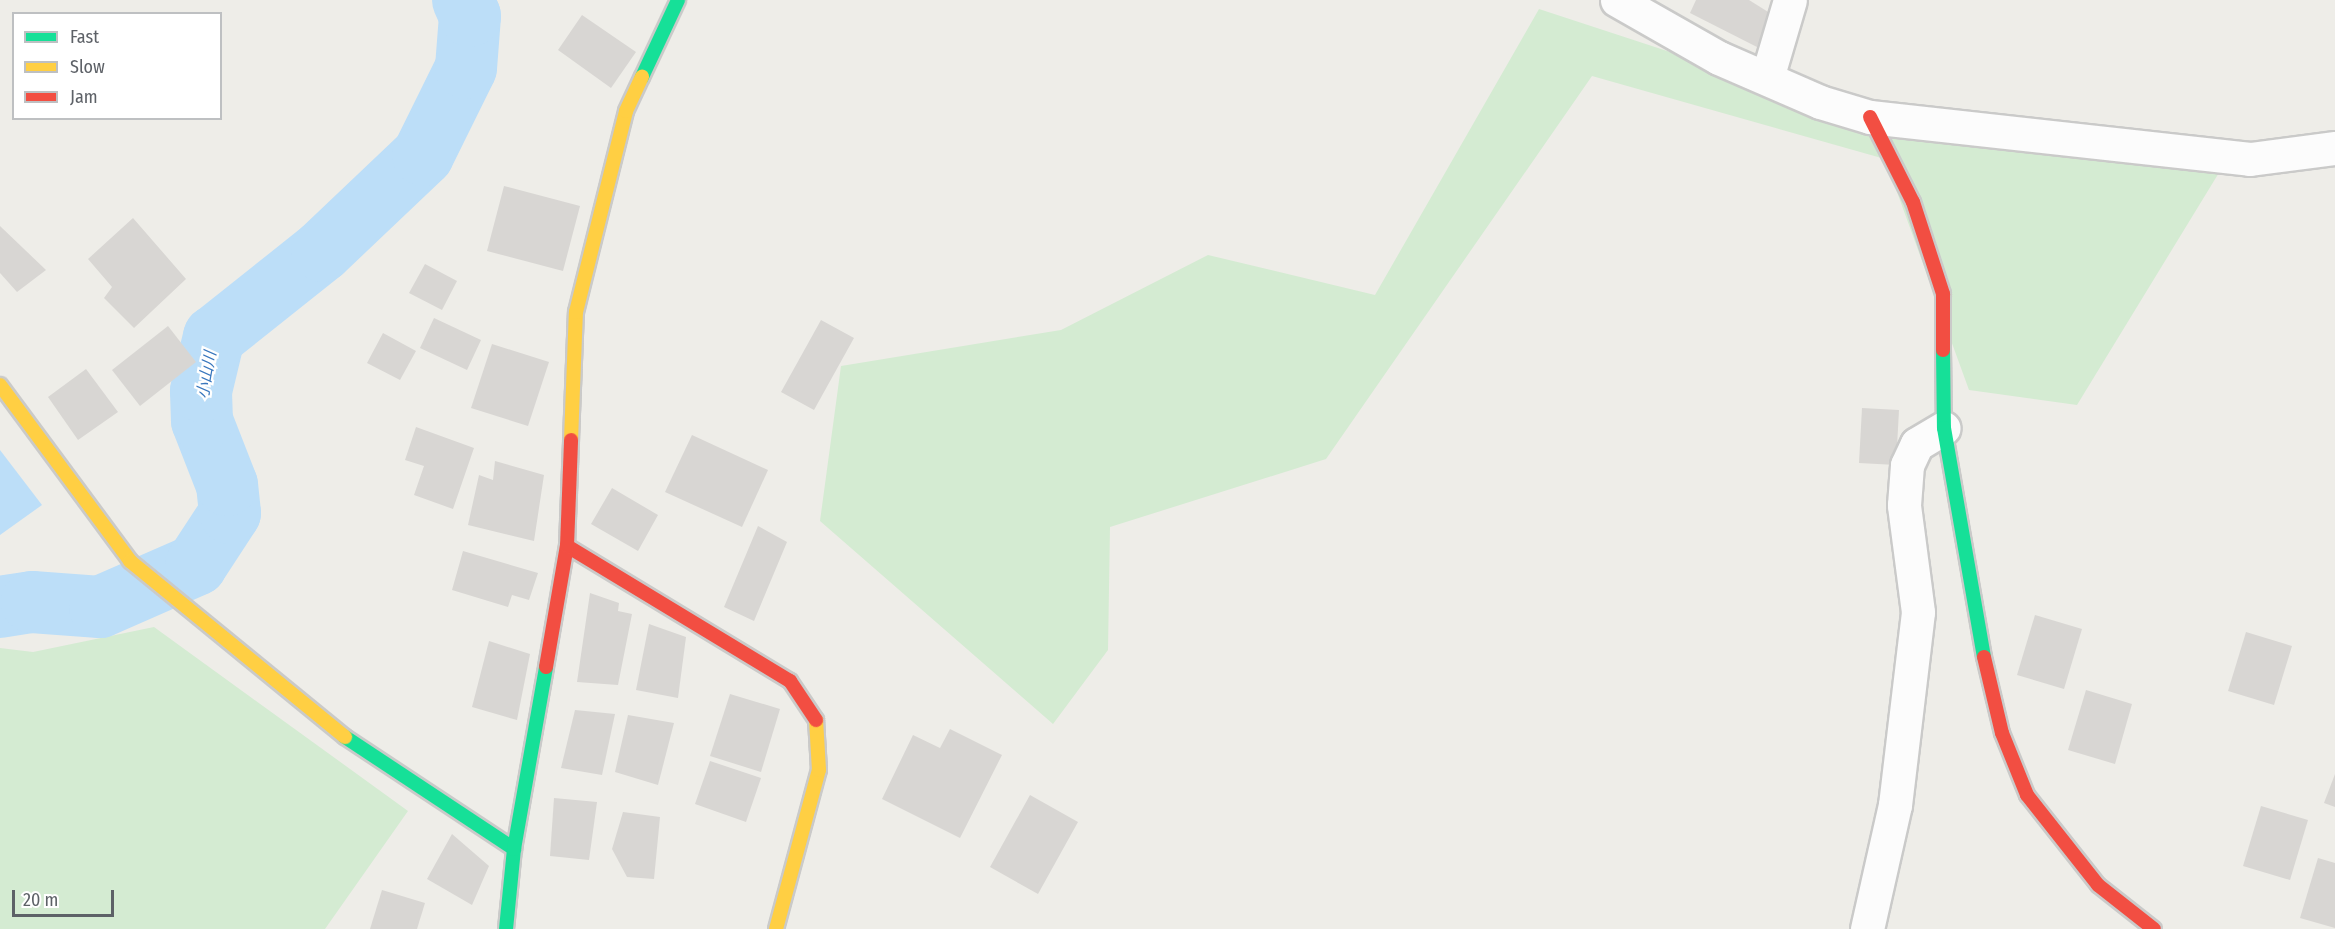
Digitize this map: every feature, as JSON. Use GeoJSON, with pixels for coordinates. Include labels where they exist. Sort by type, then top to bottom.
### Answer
{"type":"FeatureCollection","features":[{"type":"Feature","properties":{"kind":"street"},"geometry":{"type":"LineString","coordinates":[[506,929],[514,849],[567,546],[576,312],[626,111],[678,0]]}},
{"type":"Feature","properties":{"kind":"street"},"geometry":{"type":"LineString","coordinates":[[1617,0],[1719,58],[1820,102],[1870,117],[2250,159],[2335,148]]}},
{"type":"Feature","properties":{"kind":"street"},"geometry":{"type":"LineString","coordinates":[[1767,78],[1790,0]]}},
{"type":"Feature","properties":{"kind":"street"},"geometry":{"type":"LineString","coordinates":[[1870,117],[1913,202],[1943,294],[1944,428],[1984,659],[2002,733],[2023,785],[2098,885],[2148,928]]}},
{"type":"Feature","properties":{"kind":"street"},"geometry":{"type":"LineString","coordinates":[[0,385],[136,566],[185,610],[352,743],[514,849]]}},
{"type":"Feature","properties":{"kind":"street"},"geometry":{"type":"LineString","coordinates":[[1867,929],[1895,805],[1918,612],[1904,505],[1907,465],[1917,444],[1944,428]]}},
{"type":"Feature","properties":{"kind":"street"},"geometry":{"type":"LineString","coordinates":[[567,546],[790,681],[816,718],[819,770],[776,929]]}},
{"type":"Feature","properties":{"kind":"green space"},"geometry":{"type":"Polygon","coordinates":[[[1539,9],[1841,108],[2228,158],[2077,405],[1969,390],[1885,159],[1592,76],[1326,459],[1110,527],[1108,650],[1053,724],[820,521],[841,366],[1061,330],[1208,255],[1375,295],[1539,9]]]}},
{"type":"Feature","properties":{"kind":"green space"},"geometry":{"type":"Polygon","coordinates":[[[154,627],[408,811],[325,929],[0,929],[0,648],[33,652],[154,627]]]}},
{"type":"Feature","properties":{"kind":"water"},"geometry":{"type":"Polygon","coordinates":[[[0,450],[42,505],[0,535],[0,450]]]}},
{"type":"Feature","properties":{"kind":"building"},"geometry":{"type":"Polygon","coordinates":[[[1696,0],[1749,0],[1773,15],[1757,47],[1690,13],[1696,0]]]}},
{"type":"Feature","properties":{"kind":"building"},"geometry":{"type":"Polygon","coordinates":[[[582,15],[636,52],[611,88],[558,50],[582,15]]]}},
{"type":"Feature","properties":{"kind":"building"},"geometry":{"type":"Polygon","coordinates":[[[504,186],[580,206],[563,271],[487,251],[504,186]]]}},
{"type":"Feature","properties":{"kind":"building"},"geometry":{"type":"Polygon","coordinates":[[[133,218],[186,279],[134,328],[104,298],[112,287],[88,259],[133,218]]]}},
{"type":"Feature","properties":{"kind":"building"},"geometry":{"type":"Polygon","coordinates":[[[0,226],[46,270],[17,292],[0,273],[0,226]]]}},
{"type":"Feature","properties":{"kind":"building"},"geometry":{"type":"Polygon","coordinates":[[[425,264],[457,281],[442,310],[409,293],[425,264]]]}},
{"type":"Feature","properties":{"kind":"building"},"geometry":{"type":"Polygon","coordinates":[[[434,318],[481,340],[467,370],[420,348],[434,318]]]}},
{"type":"Feature","properties":{"kind":"building"},"geometry":{"type":"Polygon","coordinates":[[[821,320],[854,338],[814,410],[781,392],[821,320]]]}},
{"type":"Feature","properties":{"kind":"building"},"geometry":{"type":"Polygon","coordinates":[[[168,326],[196,362],[140,406],[112,370],[168,326]]]}},
{"type":"Feature","properties":{"kind":"building"},"geometry":{"type":"Polygon","coordinates":[[[383,333],[416,351],[400,380],[367,363],[383,333]]]}},
{"type":"Feature","properties":{"kind":"building"},"geometry":{"type":"Polygon","coordinates":[[[492,344],[549,362],[528,426],[471,408],[492,344]]]}},
{"type":"Feature","properties":{"kind":"building"},"geometry":{"type":"Polygon","coordinates":[[[86,369],[118,412],[78,440],[48,397],[86,369]]]}},
{"type":"Feature","properties":{"kind":"building"},"geometry":{"type":"Polygon","coordinates":[[[1862,408],[1899,410],[1896,465],[1859,463],[1862,408]]]}},
{"type":"Feature","properties":{"kind":"building"},"geometry":{"type":"Polygon","coordinates":[[[416,427],[474,448],[453,509],[414,495],[424,466],[405,460],[416,427]]]}},
{"type":"Feature","properties":{"kind":"building"},"geometry":{"type":"Polygon","coordinates":[[[692,435],[768,470],[742,527],[665,492],[692,435]]]}},
{"type":"Feature","properties":{"kind":"building"},"geometry":{"type":"Polygon","coordinates":[[[495,461],[544,475],[534,541],[468,525],[479,475],[493,480],[495,461]]]}},
{"type":"Feature","properties":{"kind":"building"},"geometry":{"type":"Polygon","coordinates":[[[612,488],[658,515],[638,551],[591,524],[612,488]]]}},
{"type":"Feature","properties":{"kind":"building"},"geometry":{"type":"Polygon","coordinates":[[[758,526],[787,542],[754,621],[724,607],[758,526]]]}},
{"type":"Feature","properties":{"kind":"building"},"geometry":{"type":"Polygon","coordinates":[[[463,551],[538,573],[529,600],[512,595],[508,607],[452,590],[463,551]]]}},
{"type":"Feature","properties":{"kind":"building"},"geometry":{"type":"Polygon","coordinates":[[[590,593],[619,603],[618,611],[632,614],[618,685],[577,682],[590,593]]]}},
{"type":"Feature","properties":{"kind":"building"},"geometry":{"type":"Polygon","coordinates":[[[2035,615],[2082,629],[2064,689],[2017,675],[2035,615]]]}},
{"type":"Feature","properties":{"kind":"building"},"geometry":{"type":"Polygon","coordinates":[[[649,624],[686,637],[678,698],[636,690],[649,624]]]}},
{"type":"Feature","properties":{"kind":"building"},"geometry":{"type":"Polygon","coordinates":[[[2246,632],[2292,646],[2274,705],[2228,691],[2246,632]]]}},
{"type":"Feature","properties":{"kind":"building"},"geometry":{"type":"Polygon","coordinates":[[[489,641],[530,654],[517,720],[472,707],[489,641]]]}},
{"type":"Feature","properties":{"kind":"building"},"geometry":{"type":"Polygon","coordinates":[[[2086,690],[2132,704],[2115,764],[2068,750],[2086,690]]]}},
{"type":"Feature","properties":{"kind":"building"},"geometry":{"type":"Polygon","coordinates":[[[730,694],[780,709],[761,772],[710,756],[730,694]]]}},
{"type":"Feature","properties":{"kind":"building"},"geometry":{"type":"Polygon","coordinates":[[[575,710],[615,714],[602,775],[561,768],[575,710]]]}},
{"type":"Feature","properties":{"kind":"building"},"geometry":{"type":"Polygon","coordinates":[[[628,715],[674,723],[658,785],[615,772],[628,715]]]}},
{"type":"Feature","properties":{"kind":"building"},"geometry":{"type":"Polygon","coordinates":[[[950,729],[1002,755],[960,838],[882,799],[913,735],[940,748],[950,729]]]}},
{"type":"Feature","properties":{"kind":"building"},"geometry":{"type":"Polygon","coordinates":[[[710,761],[761,778],[746,822],[695,804],[710,761]]]}},
{"type":"Feature","properties":{"kind":"building"},"geometry":{"type":"Polygon","coordinates":[[[2335,774],[2335,807],[2324,803],[2335,774]]]}},
{"type":"Feature","properties":{"kind":"building"},"geometry":{"type":"Polygon","coordinates":[[[1030,795],[1078,822],[1038,894],[990,867],[1030,795]]]}},
{"type":"Feature","properties":{"kind":"building"},"geometry":{"type":"Polygon","coordinates":[[[554,798],[597,802],[589,860],[550,856],[554,798]]]}},
{"type":"Feature","properties":{"kind":"building"},"geometry":{"type":"Polygon","coordinates":[[[2261,806],[2308,820],[2290,880],[2243,866],[2261,806]]]}},
{"type":"Feature","properties":{"kind":"building"},"geometry":{"type":"Polygon","coordinates":[[[623,812],[660,817],[654,879],[627,877],[612,849],[623,812]]]}},
{"type":"Feature","properties":{"kind":"building"},"geometry":{"type":"Polygon","coordinates":[[[452,834],[489,866],[472,905],[427,879],[452,834]]]}},
{"type":"Feature","properties":{"kind":"building"},"geometry":{"type":"Polygon","coordinates":[[[2318,858],[2335,863],[2335,928],[2300,918],[2318,858]]]}},
{"type":"Feature","properties":{"kind":"building"},"geometry":{"type":"Polygon","coordinates":[[[382,890],[425,903],[417,929],[370,929],[382,890]]]}},
{"type":"Feature","properties":{"kind":"waterway","name":"小山川"},"geometry":{"type":"LineString","coordinates":[[0,607],[32,602],[100,607],[196,565],[230,513],[227,485],[202,421],[201,391],[214,337],[322,251],[423,155],[466,68],[470,16],[463,0]]}},
{"type":"Feature","properties":{"kind":"traffic: fast"},"geometry":{"type":"LineString","coordinates":[[642,77],[678,0]]}},
{"type":"Feature","properties":{"kind":"traffic: fast"},"geometry":{"type":"LineString","coordinates":[[1943,350],[1944,428],[1984,657]]}},
{"type":"Feature","properties":{"kind":"traffic: fast"},"geometry":{"type":"LineString","coordinates":[[506,929],[514,849],[546,667]]}},
{"type":"Feature","properties":{"kind":"traffic: fast"},"geometry":{"type":"LineString","coordinates":[[345,737],[514,849]]}},
{"type":"Feature","properties":{"kind":"traffic: slow"},"geometry":{"type":"LineString","coordinates":[[571,440],[576,312],[626,111],[642,77]]}},
{"type":"Feature","properties":{"kind":"traffic: slow"},"geometry":{"type":"LineString","coordinates":[[0,385],[130,561],[345,737]]}},
{"type":"Feature","properties":{"kind":"traffic: slow"},"geometry":{"type":"LineString","coordinates":[[776,929],[819,770],[816,720]]}},
{"type":"Feature","properties":{"kind":"traffic: jam"},"geometry":{"type":"LineString","coordinates":[[1870,117],[1913,202],[1943,294],[1943,350]]}},
{"type":"Feature","properties":{"kind":"traffic: jam"},"geometry":{"type":"LineString","coordinates":[[546,667],[567,546],[571,440]]}},
{"type":"Feature","properties":{"kind":"traffic: jam"},"geometry":{"type":"LineString","coordinates":[[567,546],[790,681],[816,720]]}},
{"type":"Feature","properties":{"kind":"traffic: jam"},"geometry":{"type":"LineString","coordinates":[[1984,657],[2002,733],[2027,795],[2098,885],[2154,929]]}}]}
